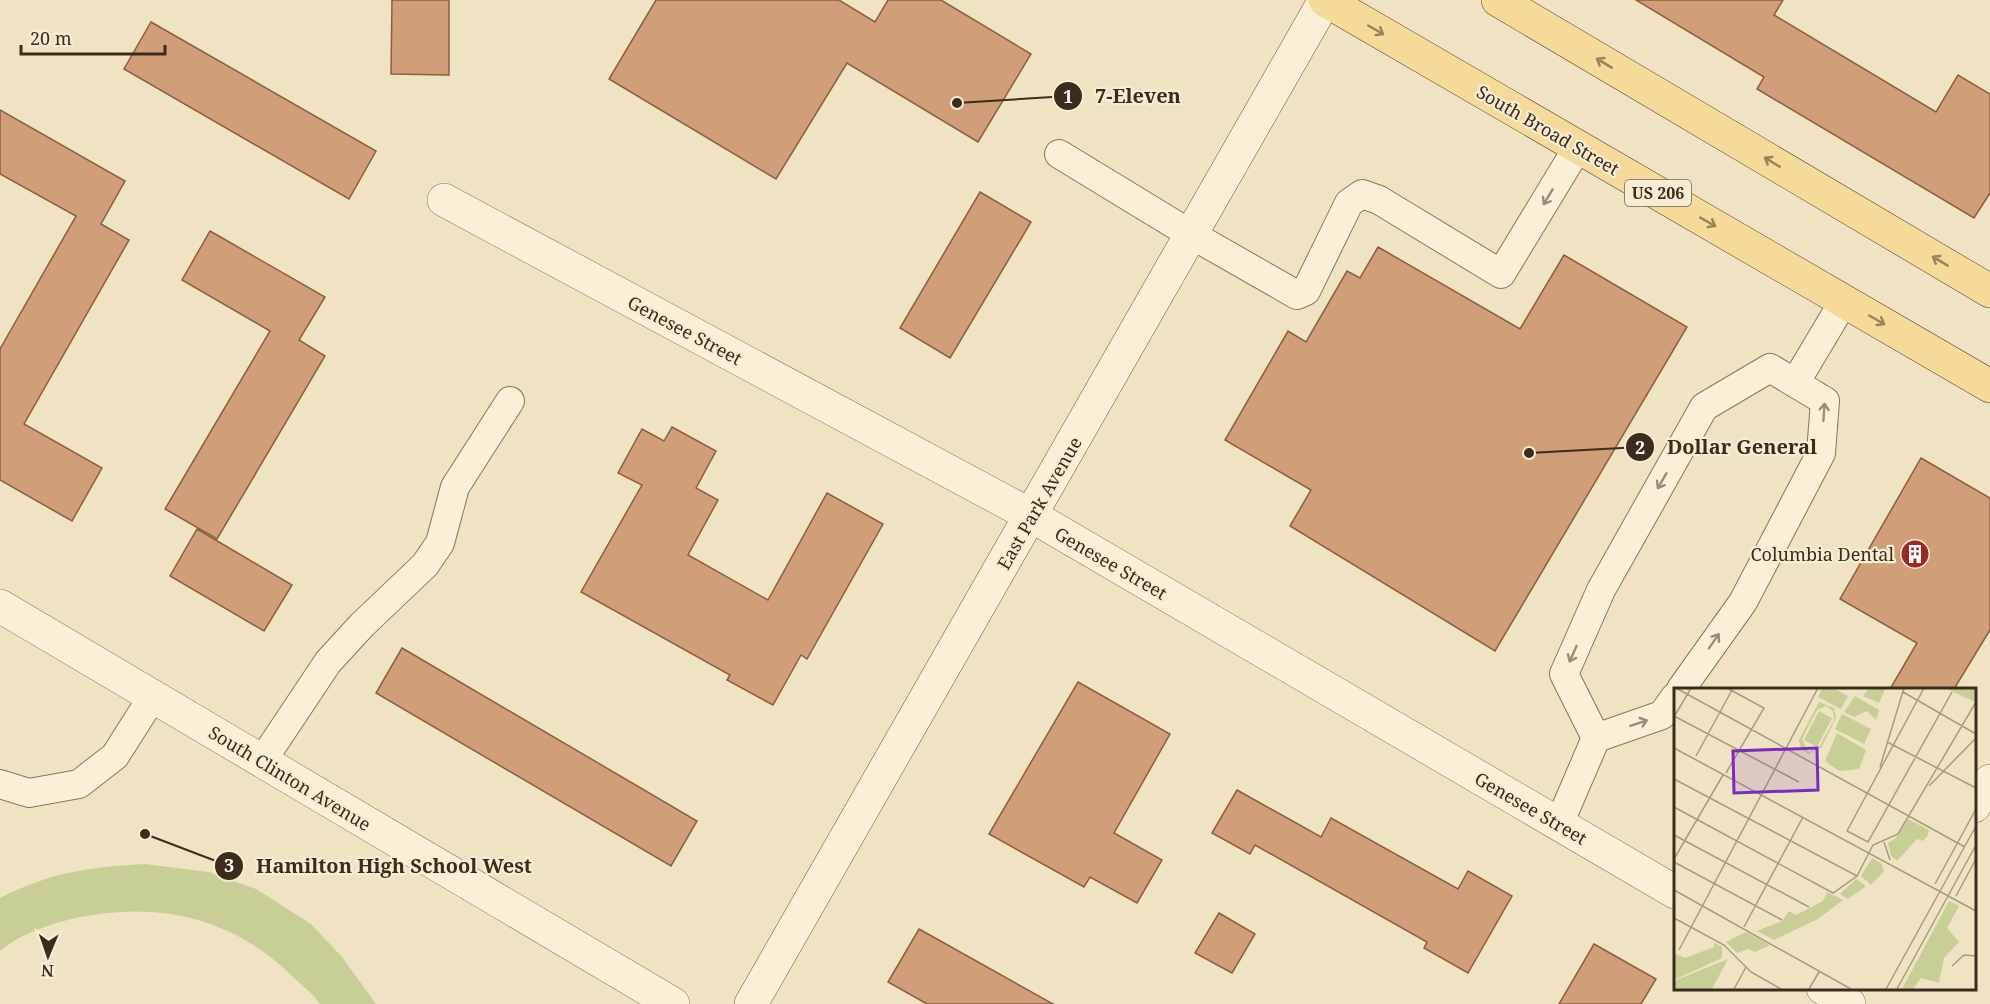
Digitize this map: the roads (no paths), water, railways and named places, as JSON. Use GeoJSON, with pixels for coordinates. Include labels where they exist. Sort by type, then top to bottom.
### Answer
{"type":"FeatureCollection","features":[{"type":"Feature","properties":{"kind":"main road","name":"South Broad Street"},"geometry":{"type":"LineString","coordinates":[[1325,0],[1990,386]]}},
{"type":"Feature","properties":{"kind":"main road"},"geometry":{"type":"LineString","coordinates":[[1498,0],[1990,291]]}},
{"type":"Feature","properties":{"kind":"street","name":"East Park Avenue"},"geometry":{"type":"LineString","coordinates":[[751,1004],[1325,0]]}},
{"type":"Feature","properties":{"kind":"street","name":"Genesee Street"},"geometry":{"type":"LineString","coordinates":[[444,200],[1032,516],[1674,890]]}},
{"type":"Feature","properties":{"kind":"street","name":"South Clinton Avenue"},"geometry":{"type":"LineString","coordinates":[[0,606],[673,1004]]}},
{"type":"Feature","properties":{"kind":"street"},"geometry":{"type":"LineString","coordinates":[[1975,804],[1990,781]]}},
{"type":"Feature","properties":{"kind":"lane"},"geometry":{"type":"LineString","coordinates":[[1059,154],[1192,235],[1297,295],[1306,291],[1349,203],[1362,194],[1378,200],[1501,274],[1578,147]]}},
{"type":"Feature","properties":{"kind":"lane"},"geometry":{"type":"LineString","coordinates":[[1796,383],[1844,301]]}},
{"type":"Feature","properties":{"kind":"lane"},"geometry":{"type":"LineString","coordinates":[[1596,738],[1564,674],[1612,569],[1704,407],[1770,368],[1825,401],[1821,453],[1743,602],[1681,688]]}},
{"type":"Feature","properties":{"kind":"lane"},"geometry":{"type":"LineString","coordinates":[[262,761],[328,662],[362,625],[425,565],[440,543],[456,487],[510,401]]}},
{"type":"Feature","properties":{"kind":"lane"},"geometry":{"type":"LineString","coordinates":[[0,784],[29,793],[79,784],[115,756],[153,696]]}},
{"type":"Feature","properties":{"kind":"lane"},"geometry":{"type":"LineString","coordinates":[[1559,824],[1596,738],[1662,714],[1674,698]]}},
{"type":"Feature","properties":{"kind":"place","name":"7-Eleven"},"geometry":{"type":"Point","coordinates":[957,103]}},
{"type":"Feature","properties":{"kind":"place","name":"Dollar General"},"geometry":{"type":"Point","coordinates":[1529,453]}},
{"type":"Feature","properties":{"kind":"place","name":"Columbia Dental"},"geometry":{"type":"Point","coordinates":[1915,554]}},
{"type":"Feature","properties":{"kind":"place","name":"Hamilton High School West"},"geometry":{"type":"Point","coordinates":[145,834]}}]}
